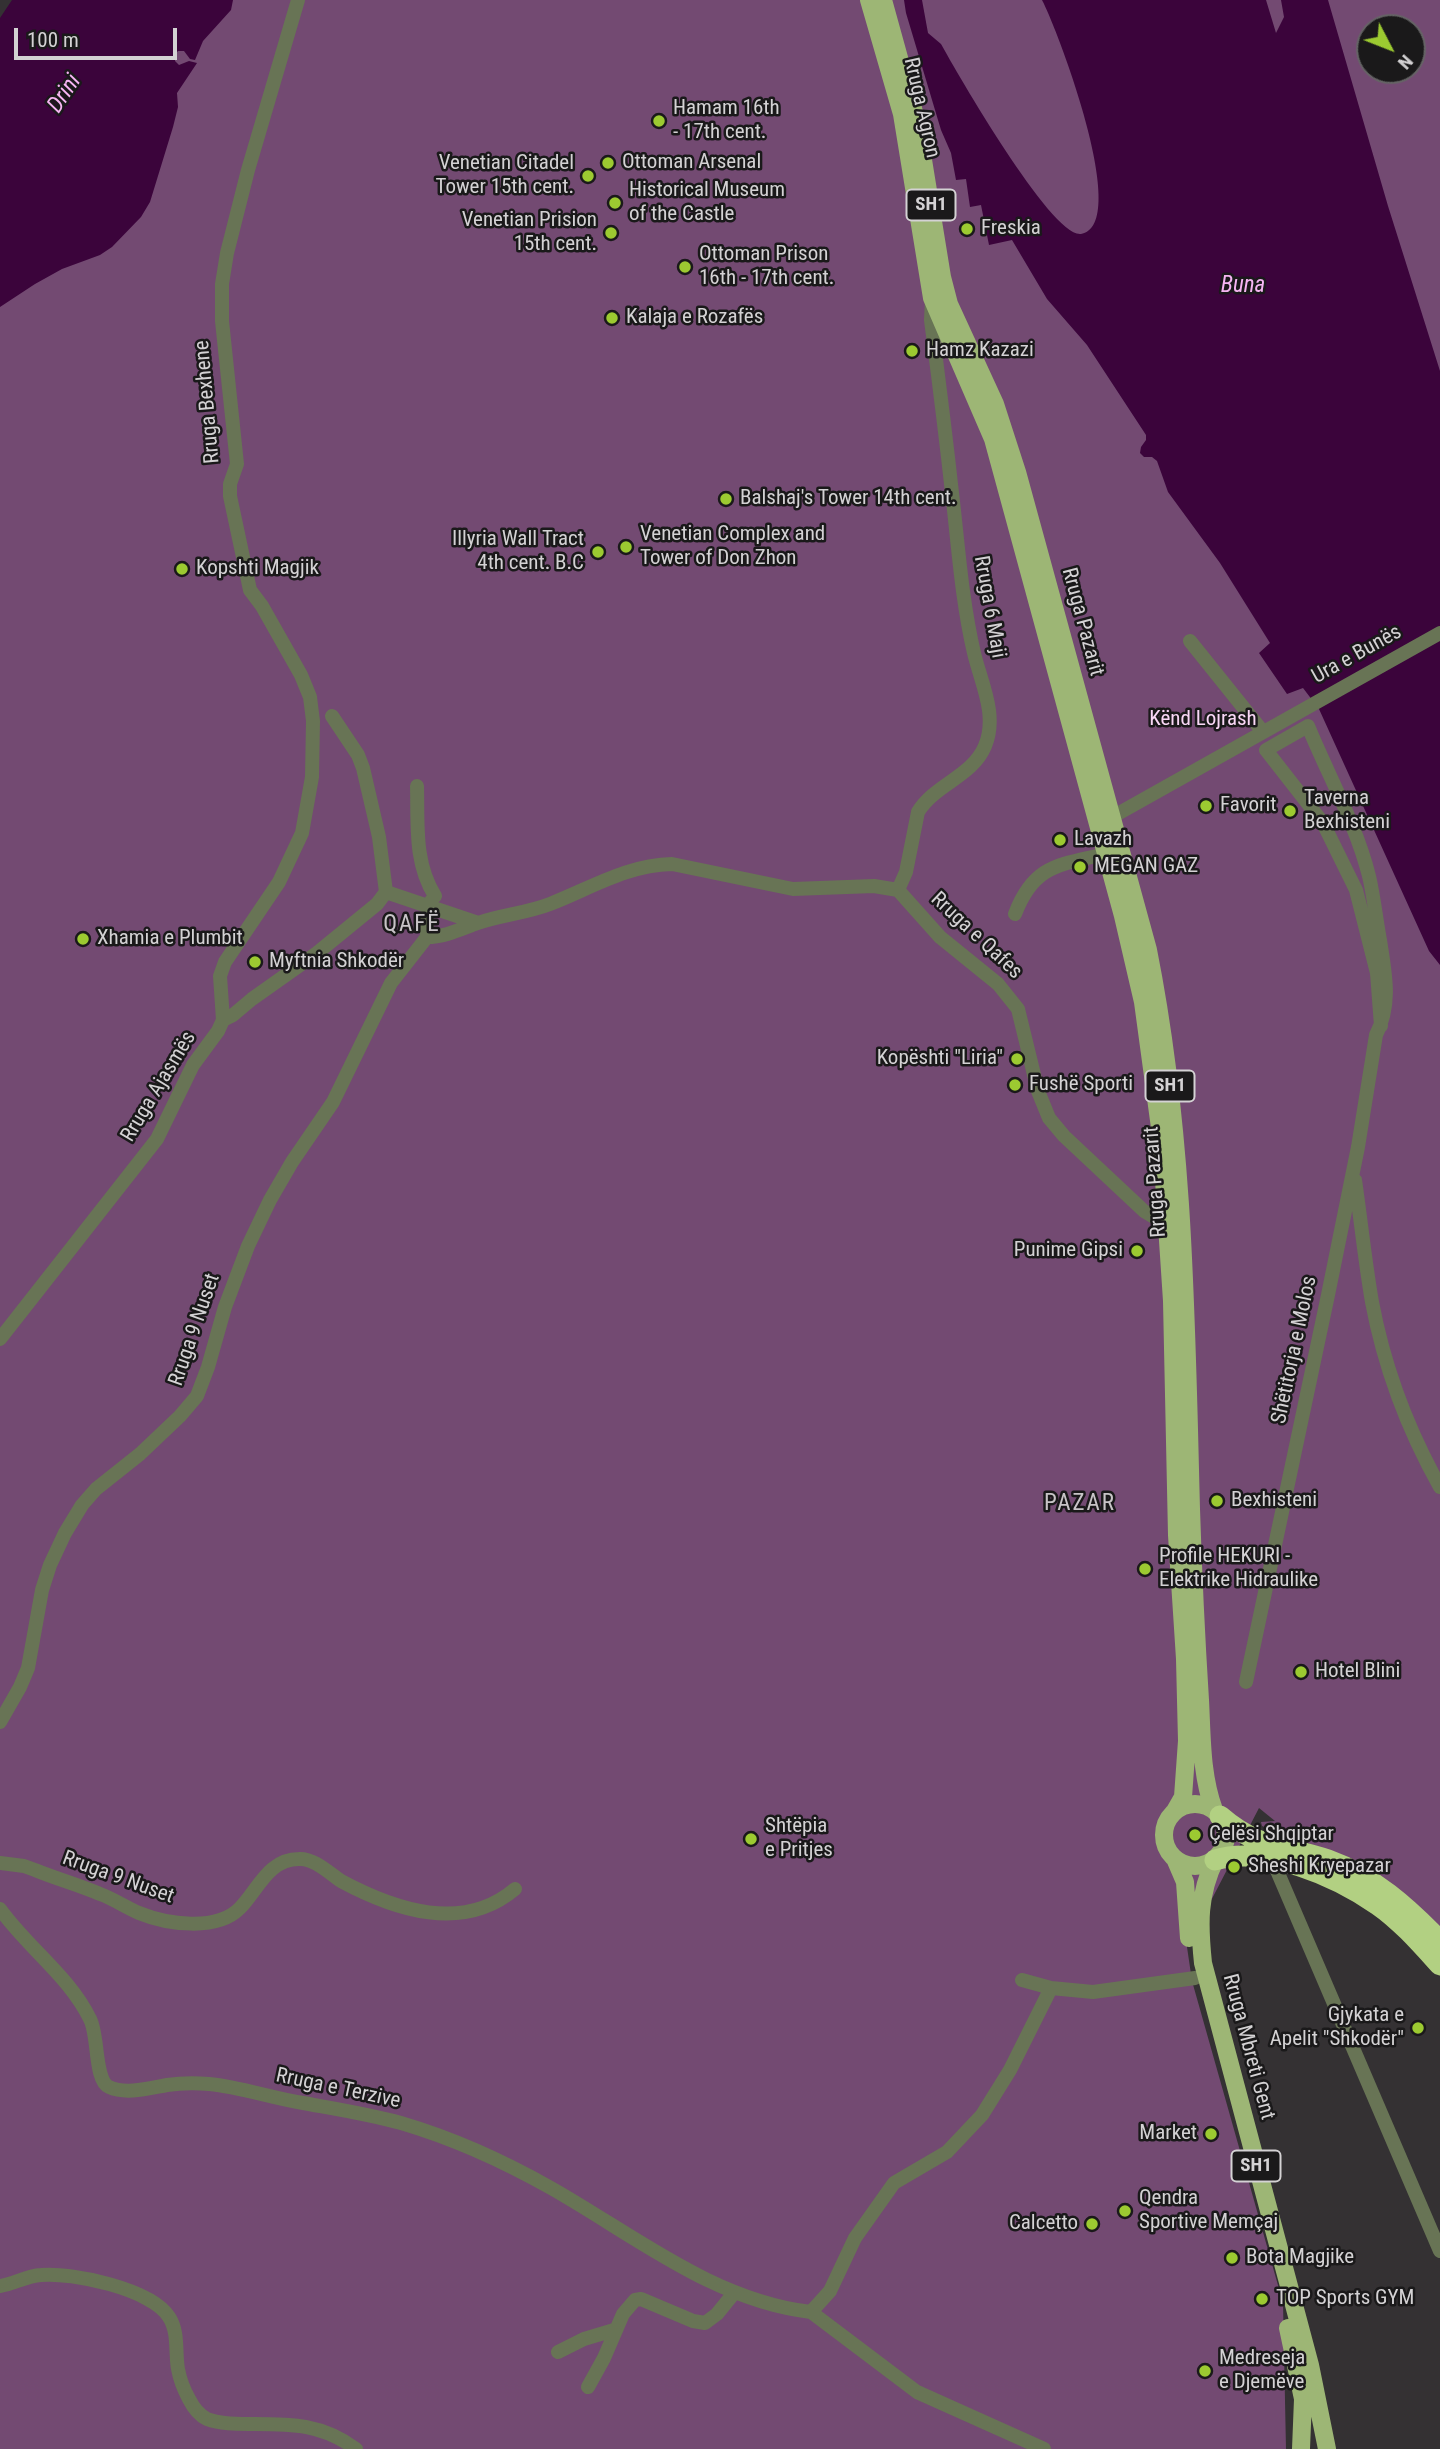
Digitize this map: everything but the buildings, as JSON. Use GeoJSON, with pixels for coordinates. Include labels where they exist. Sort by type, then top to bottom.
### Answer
{"type":"FeatureCollection","features":[{"type":"Feature","properties":{"kind":"highway"},"geometry":{"type":"LineString","coordinates":[[1217,1813],[1242,1834],[1272,1853],[1338,1881],[1380,1906],[1411,1933],[1440,1965]]}},
{"type":"Feature","properties":{"kind":"highway"},"geometry":{"type":"LineString","coordinates":[[1215,1860],[1272,1853],[1328,1860],[1372,1882],[1394,1897],[1440,1941]]}},
{"type":"Feature","properties":{"kind":"main road","name":"Rruga Agron"},"geometry":{"type":"LineString","coordinates":[[869,0],[902,114],[932,298],[988,425]]}},
{"type":"Feature","properties":{"kind":"main road","name":"Rruga Agron"},"geometry":{"type":"LineString","coordinates":[[883,0],[917,123],[942,277],[949,304],[995,404]]}},
{"type":"Feature","properties":{"kind":"main road","name":"Rruga Pazarit"},"geometry":{"type":"LineString","coordinates":[[995,404],[1017,472],[1112,817],[1148,950],[1162,1016],[1176,1127],[1188,1348],[1196,1646],[1204,1776],[1217,1813]]}},
{"type":"Feature","properties":{"kind":"main road","name":"Rruga Pazarit"},"geometry":{"type":"LineString","coordinates":[[988,425],[1133,955],[1145,1012],[1158,1106],[1172,1301],[1177,1522],[1187,1741],[1183,1797],[1175,1811]]}},
{"type":"Feature","properties":{"kind":"main road"},"geometry":{"type":"LineString","coordinates":[[1175,1811],[1187,1804],[1202,1804],[1217,1813]]}},
{"type":"Feature","properties":{"kind":"main road","name":"Rruga Mbreti Gent"},"geometry":{"type":"LineString","coordinates":[[1175,1811],[1167,1819],[1164,1842],[1185,1882],[1195,1978],[1292,2340],[1303,2399],[1301,2449]]}},
{"type":"Feature","properties":{"kind":"main road","name":"Rruga Mbreti Gent"},"geometry":{"type":"LineString","coordinates":[[1217,1813],[1226,1826],[1227,1839],[1204,1882],[1200,1916],[1203,1963],[1311,2365],[1327,2449]]}},
{"type":"Feature","properties":{"kind":"main road"},"geometry":{"type":"LineString","coordinates":[[1175,1861],[1189,1866],[1203,1866],[1215,1860]]}},
{"type":"Feature","properties":{"kind":"street","name":"Rruga Bexhene"},"geometry":{"type":"LineString","coordinates":[[223,1020],[220,985],[222,969],[292,858],[302,833],[312,777],[313,722],[310,697],[289,651],[250,590],[230,496],[230,484],[237,464],[221,298],[227,253],[242,191],[298,0]]}},
{"type":"Feature","properties":{"kind":"street","name":"Rruga 6 Maji"},"geometry":{"type":"LineString","coordinates":[[898,890],[906,872],[922,804],[971,767],[985,746],[990,724],[990,712],[974,653],[962,587],[931,320],[932,298]]}},
{"type":"Feature","properties":{"kind":"street","name":"Ura e Bunës"},"geometry":{"type":"LineString","coordinates":[[1112,817],[1440,633]]}},
{"type":"Feature","properties":{"kind":"street"},"geometry":{"type":"LineString","coordinates":[[1190,641],[1264,732]]}},
{"type":"Feature","properties":{"kind":"street"},"geometry":{"type":"LineString","coordinates":[[332,716],[358,755],[363,768],[379,837],[386,892],[478,923]]}},
{"type":"Feature","properties":{"kind":"street","name":"Shëtitorja e Molos"},"geometry":{"type":"LineString","coordinates":[[1246,1682],[1354,1168],[1376,1035],[1381,1026],[1387,999],[1368,876],[1349,819],[1308,726],[1266,750],[1324,823],[1356,890],[1377,974],[1381,1026]]}},
{"type":"Feature","properties":{"kind":"street"},"geometry":{"type":"LineString","coordinates":[[417,786],[420,862],[431,904],[427,937]]}},
{"type":"Feature","properties":{"kind":"street"},"geometry":{"type":"LineString","coordinates":[[1015,914],[1027,890],[1048,868],[1105,853]]}},
{"type":"Feature","properties":{"kind":"street","name":"Rruga e Qafes"},"geometry":{"type":"LineString","coordinates":[[427,937],[459,931],[478,923],[549,904],[624,872],[659,864],[671,864],[793,889],[874,886],[898,890],[940,937],[998,984],[1014,1002],[1044,1109],[1055,1127],[1144,1211],[1154,1217],[1166,1219]]}},
{"type":"Feature","properties":{"kind":"street","name":"Rruga Ajasmës"},"geometry":{"type":"LineString","coordinates":[[0,1339],[157,1139],[193,1065],[223,1020],[317,953],[377,904],[386,892]]}},
{"type":"Feature","properties":{"kind":"street","name":"Rruga 9 Nuset"},"geometry":{"type":"LineString","coordinates":[[0,1722],[28,1668],[42,1590],[65,1533],[82,1505],[96,1489],[140,1454],[197,1396],[248,1245],[270,1200],[333,1102],[382,1000],[427,937]]}},
{"type":"Feature","properties":{"kind":"street"},"geometry":{"type":"LineString","coordinates":[[1354,1168],[1373,1304],[1388,1367],[1406,1416],[1440,1487]]}},
{"type":"Feature","properties":{"kind":"street"},"geometry":{"type":"LineString","coordinates":[[1272,1853],[1440,2251]]}},
{"type":"Feature","properties":{"kind":"street","name":"Rruga 9 Nuset"},"geometry":{"type":"LineString","coordinates":[[0,1863],[24,1866],[162,1920],[192,1923],[230,1916],[243,1906],[269,1872],[282,1863],[299,1858],[310,1861],[342,1881],[376,1897],[418,1911],[439,1914],[470,1913],[486,1908],[515,1889]]}},
{"type":"Feature","properties":{"kind":"street","name":"Rruga e Terzive"},"geometry":{"type":"LineString","coordinates":[[0,1909],[39,1957],[79,1998],[91,2020],[97,2043],[98,2068],[108,2087],[129,2089],[210,2084],[350,2110],[423,2130],[473,2150],[549,2187],[682,2266],[734,2293],[789,2310],[811,2312]]}},
{"type":"Feature","properties":{"kind":"street"},"geometry":{"type":"LineString","coordinates":[[1021,1979],[1051,1988],[1093,1992],[1195,1978]]}},
{"type":"Feature","properties":{"kind":"street"},"geometry":{"type":"LineString","coordinates":[[1044,2449],[917,2392],[811,2312],[830,2291],[845,2256],[894,2183],[947,2152],[982,2115],[1010,2070],[1051,1988]]}},
{"type":"Feature","properties":{"kind":"street"},"geometry":{"type":"LineString","coordinates":[[0,2286],[32,2276],[67,2275],[101,2282],[150,2300],[164,2311],[172,2322],[181,2383],[200,2414],[214,2421],[234,2424],[306,2425],[337,2437],[356,2449]]}},
{"type":"Feature","properties":{"kind":"street"},"geometry":{"type":"LineString","coordinates":[[588,2387],[626,2307],[635,2300],[641,2299],[705,2323],[717,2314],[734,2293]]}},
{"type":"Feature","properties":{"kind":"street"},"geometry":{"type":"LineString","coordinates":[[558,2353],[577,2342],[614,2330]]}},
{"type":"Feature","properties":{"kind":"green space","name":"Kënd Lojrash"},"geometry":{"type":"Polygon","coordinates":[[[154,0],[1440,0],[1440,1945],[1299,1836],[1299,1841],[1262,1826],[1261,1822],[1275,1821],[1259,1808],[1187,1947],[1192,1981],[1283,2303],[1286,2449],[0,2449],[0,263],[154,0]]]}},
{"type":"Feature","properties":{"kind":"water","name":"Drini"},"geometry":{"type":"Polygon","coordinates":[[[12,0],[233,0],[231,10],[203,41],[195,60],[190,59],[184,51],[175,54],[175,61],[179,65],[189,61],[197,63],[177,93],[178,107],[173,127],[150,202],[141,217],[112,247],[100,255],[62,269],[0,307],[0,18],[12,0]]]}},
{"type":"Feature","properties":{"kind":"water","name":"Buna"},"geometry":{"type":"Polygon","coordinates":[[[904,0],[922,0],[928,33],[941,44],[1006,151],[1049,210],[1067,228],[1081,234],[1095,223],[1099,198],[1095,164],[1075,84],[1042,0],[1266,0],[1276,33],[1284,17],[1281,0],[1328,0],[1440,371],[1440,965],[1429,951],[1319,709],[1303,688],[1287,694],[1259,653],[1270,643],[1220,563],[1168,492],[1157,461],[1140,453],[1146,435],[1087,345],[1047,299],[1012,240],[989,245],[981,205],[970,207],[966,179],[956,180],[951,153],[941,130],[904,0]]]}},
{"type":"Feature","properties":{"kind":"place","name":"Hamam 16th - 17th cent."},"geometry":{"type":"Point","coordinates":[659,121]}},
{"type":"Feature","properties":{"kind":"place","name":"Ottoman Arsenal"},"geometry":{"type":"Point","coordinates":[608,163]}},
{"type":"Feature","properties":{"kind":"place","name":"Venetian Citadel Tower 15th cent."},"geometry":{"type":"Point","coordinates":[588,176]}},
{"type":"Feature","properties":{"kind":"place","name":"Historical Museum of the Castle"},"geometry":{"type":"Point","coordinates":[615,203]}},
{"type":"Feature","properties":{"kind":"place","name":"Freskia"},"geometry":{"type":"Point","coordinates":[967,229]}},
{"type":"Feature","properties":{"kind":"place","name":"Venetian Prision 15th cent."},"geometry":{"type":"Point","coordinates":[611,233]}},
{"type":"Feature","properties":{"kind":"place","name":"Ottoman Prison 16th - 17th cent."},"geometry":{"type":"Point","coordinates":[685,267]}},
{"type":"Feature","properties":{"kind":"place","name":"Kalaja e Rozafës"},"geometry":{"type":"Point","coordinates":[612,318]}},
{"type":"Feature","properties":{"kind":"place","name":"Hamz Kazazi"},"geometry":{"type":"Point","coordinates":[912,351]}},
{"type":"Feature","properties":{"kind":"place","name":"Balshaj's Tower 14th cent."},"geometry":{"type":"Point","coordinates":[726,499]}},
{"type":"Feature","properties":{"kind":"place","name":"Venetian Complex and Tower of Don Zhon"},"geometry":{"type":"Point","coordinates":[626,547]}},
{"type":"Feature","properties":{"kind":"place","name":"Illyria Wall Tract 4th cent. B.C"},"geometry":{"type":"Point","coordinates":[598,552]}},
{"type":"Feature","properties":{"kind":"place","name":"Kopshti Magjik"},"geometry":{"type":"Point","coordinates":[182,569]}},
{"type":"Feature","properties":{"kind":"place","name":"Favorit"},"geometry":{"type":"Point","coordinates":[1206,806]}},
{"type":"Feature","properties":{"kind":"place","name":"Taverna Bexhisteni"},"geometry":{"type":"Point","coordinates":[1290,811]}},
{"type":"Feature","properties":{"kind":"place","name":"Lavazh"},"geometry":{"type":"Point","coordinates":[1060,840]}},
{"type":"Feature","properties":{"kind":"place","name":"MEGAN GAZ"},"geometry":{"type":"Point","coordinates":[1080,867]}},
{"type":"Feature","properties":{"kind":"place","name":"Xhamia e Plumbit"},"geometry":{"type":"Point","coordinates":[83,939]}},
{"type":"Feature","properties":{"kind":"place","name":"Myftnia Shkodër"},"geometry":{"type":"Point","coordinates":[255,962]}},
{"type":"Feature","properties":{"kind":"place","name":"Kopështi \"Liria\""},"geometry":{"type":"Point","coordinates":[1017,1059]}},
{"type":"Feature","properties":{"kind":"place","name":"Fushë Sporti"},"geometry":{"type":"Point","coordinates":[1015,1085]}},
{"type":"Feature","properties":{"kind":"place","name":"Punime Gipsi"},"geometry":{"type":"Point","coordinates":[1137,1251]}},
{"type":"Feature","properties":{"kind":"place","name":"Bexhisteni"},"geometry":{"type":"Point","coordinates":[1217,1501]}},
{"type":"Feature","properties":{"kind":"place","name":"Profile HEKURI - Elektrike Hidraulike"},"geometry":{"type":"Point","coordinates":[1145,1569]}},
{"type":"Feature","properties":{"kind":"place","name":"Hotel Blini"},"geometry":{"type":"Point","coordinates":[1301,1672]}},
{"type":"Feature","properties":{"kind":"place","name":"Çelësi Shqiptar"},"geometry":{"type":"Point","coordinates":[1195,1835]}},
{"type":"Feature","properties":{"kind":"place","name":"Shtëpia e Pritjes"},"geometry":{"type":"Point","coordinates":[751,1839]}},
{"type":"Feature","properties":{"kind":"place","name":"Sheshi Kryepazar"},"geometry":{"type":"Point","coordinates":[1234,1867]}},
{"type":"Feature","properties":{"kind":"place","name":"Gjykata e Apelit \"Shkodër\""},"geometry":{"type":"Point","coordinates":[1418,2028]}},
{"type":"Feature","properties":{"kind":"place","name":"Market"},"geometry":{"type":"Point","coordinates":[1211,2134]}},
{"type":"Feature","properties":{"kind":"place","name":"Qendra Sportive Memçaj"},"geometry":{"type":"Point","coordinates":[1125,2211]}},
{"type":"Feature","properties":{"kind":"place","name":"Calcetto"},"geometry":{"type":"Point","coordinates":[1092,2224]}},
{"type":"Feature","properties":{"kind":"place","name":"Bota Magjike"},"geometry":{"type":"Point","coordinates":[1232,2258]}},
{"type":"Feature","properties":{"kind":"place","name":"TOP Sports GYM"},"geometry":{"type":"Point","coordinates":[1262,2299]}},
{"type":"Feature","properties":{"kind":"place","name":"Medreseja e Djemëve"},"geometry":{"type":"Point","coordinates":[1205,2371]}},
{"type":"Feature","properties":{"kind":"district","name":"QAFË"},"geometry":{"type":"Point","coordinates":[412,925]}},
{"type":"Feature","properties":{"kind":"district","name":"PAZAR"},"geometry":{"type":"Point","coordinates":[1080,1504]}}]}
